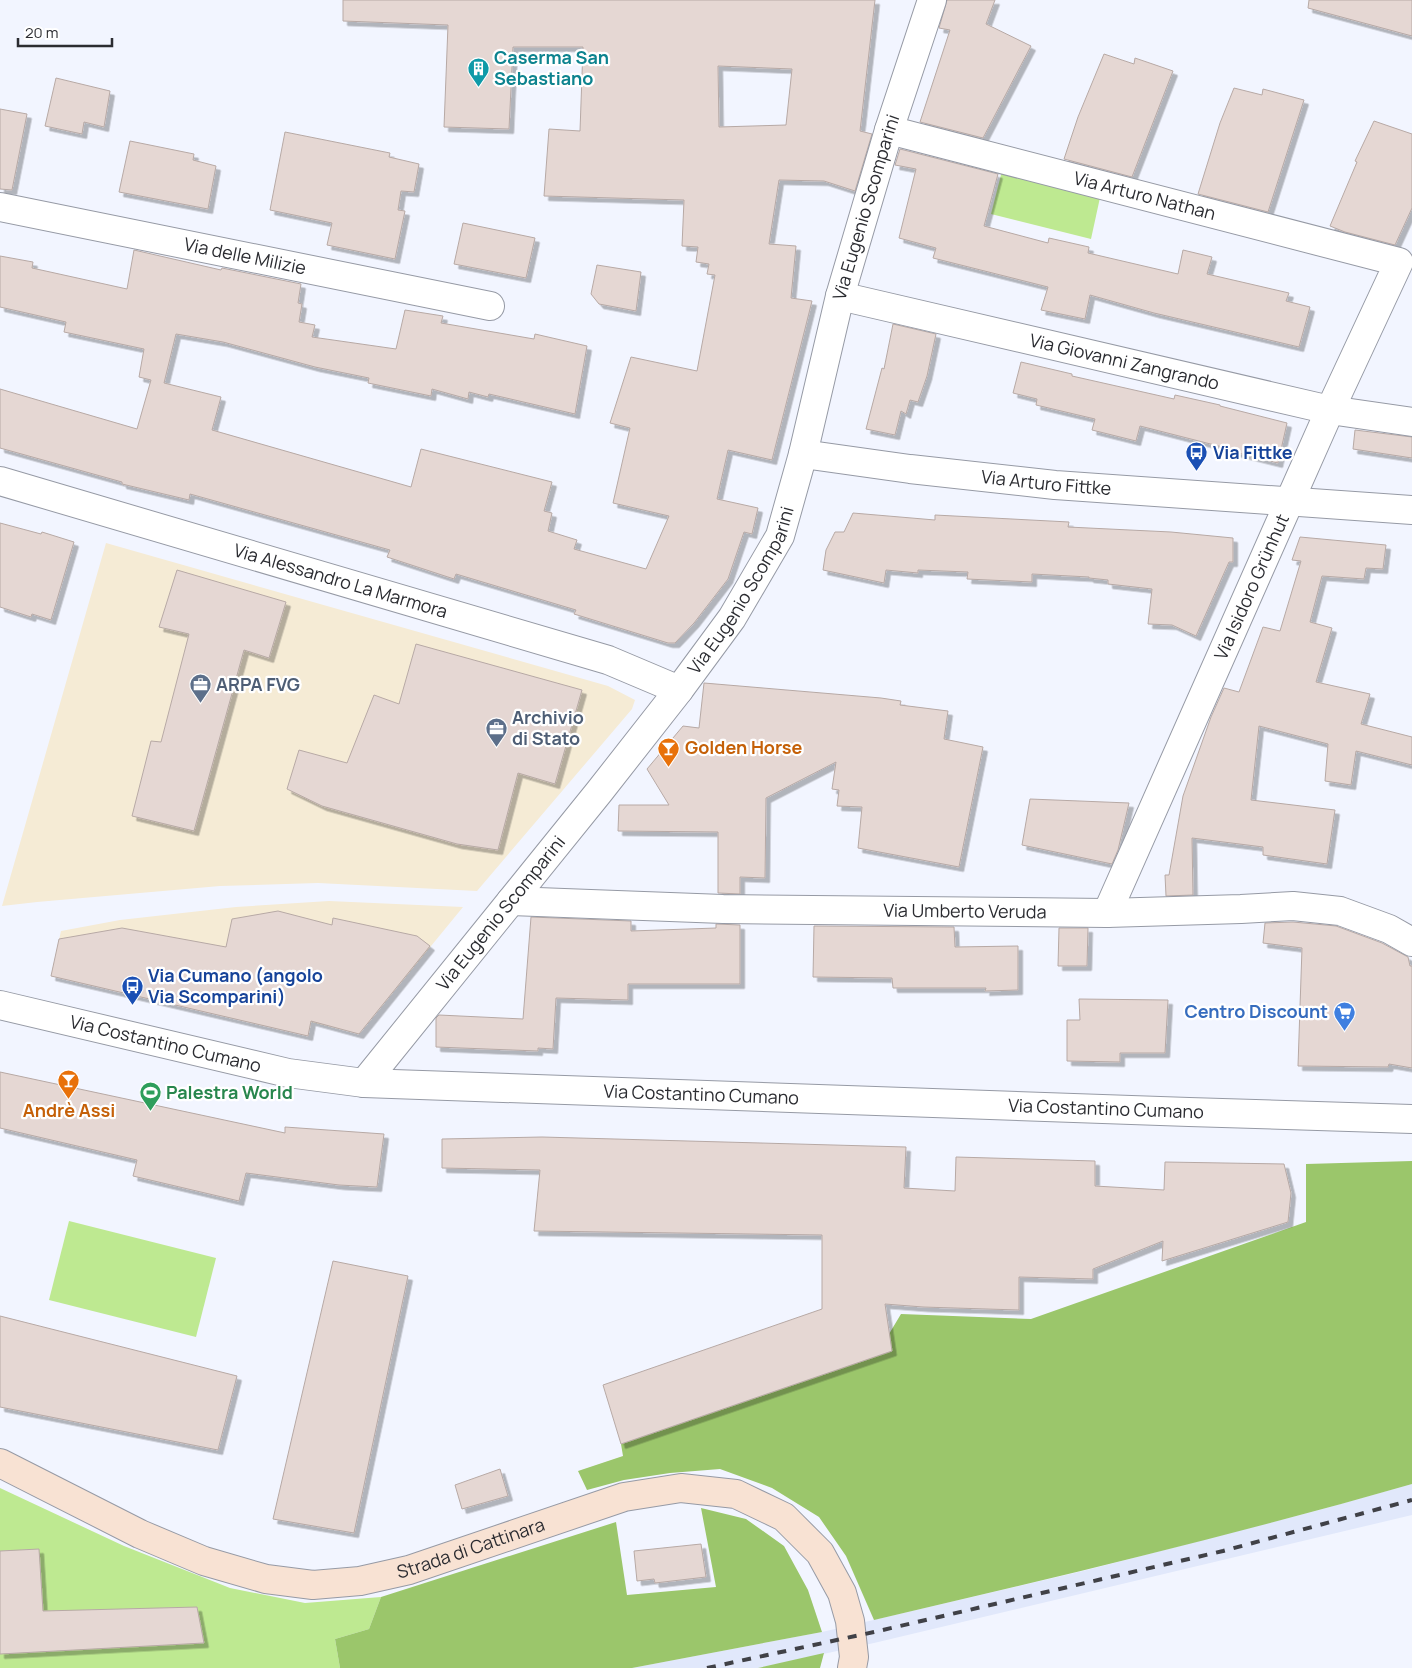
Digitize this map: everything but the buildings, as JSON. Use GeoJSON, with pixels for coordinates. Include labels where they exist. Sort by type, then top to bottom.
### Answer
{"type":"FeatureCollection","features":[{"type":"Feature","properties":{"kind":"street","name":"Via Eugenio Scomparini"},"geometry":{"type":"LineString","coordinates":[[364,1083],[679,690],[732,618],[780,536],[803,454],[840,296],[889,130],[932,0]]}},
{"type":"Feature","properties":{"kind":"street","name":"Via Arturo Nathan"},"geometry":{"type":"LineString","coordinates":[[889,130],[1399,262]]}},
{"type":"Feature","properties":{"kind":"street","name":"Via delle Milizie"},"geometry":{"type":"LineString","coordinates":[[0,207],[490,306]]}},
{"type":"Feature","properties":{"kind":"street","name":"Via Isidoro Grünhut"},"geometry":{"type":"LineString","coordinates":[[1107,913],[1330,410],[1399,262]]}},
{"type":"Feature","properties":{"kind":"street","name":"Via Giovanni Zangrando"},"geometry":{"type":"LineString","coordinates":[[840,296],[1330,410],[1412,422]]}},
{"type":"Feature","properties":{"kind":"street","name":"Via Arturo Fittke"},"geometry":{"type":"LineString","coordinates":[[803,454],[910,469],[1055,485],[1412,510]]}},
{"type":"Feature","properties":{"kind":"street","name":"Via Alessandro La Marmora"},"geometry":{"type":"LineString","coordinates":[[0,480],[608,660],[679,690]]}},
{"type":"Feature","properties":{"kind":"street","name":"Via Umberto Veruda"},"geometry":{"type":"LineString","coordinates":[[511,901],[723,909],[1107,913],[1303,907],[1340,911],[1389,930],[1412,942]]}},
{"type":"Feature","properties":{"kind":"street","name":"Via Costantino Cumano"},"geometry":{"type":"LineString","coordinates":[[0,1005],[288,1073],[364,1083],[1412,1119]]}},
{"type":"Feature","properties":{"kind":"street","name":"Strada di Cattinara"},"geometry":{"type":"LineString","coordinates":[[0,1463],[140,1534],[204,1562],[266,1579],[313,1585],[360,1581],[409,1570],[624,1497],[681,1488],[736,1494],[784,1516],[820,1553],[842,1593],[847,1611],[854,1657],[852,1668]]}},
{"type":"Feature","properties":{"kind":"shaded area"},"geometry":{"type":"Polygon","coordinates":[[[106,543],[608,686],[635,700],[632,709],[477,891],[318,883],[220,886],[2,906],[106,543]]]}},
{"type":"Feature","properties":{"kind":"shaded area"},"geometry":{"type":"Polygon","coordinates":[[[329,901],[463,907],[359,1034],[311,1022],[308,1036],[51,976],[61,931],[120,920],[236,907],[329,901]]]}},
{"type":"Feature","properties":{"kind":"shaded area"},"geometry":{"type":"Polygon","coordinates":[[[1412,1484],[1412,1515],[874,1643],[758,1668],[632,1668],[822,1632],[1083,1571],[1412,1484]]]}},
{"type":"Feature","properties":{"kind":"green space"},"geometry":{"type":"Polygon","coordinates":[[[1003,167],[1101,193],[1091,239],[991,214],[1003,167]]]}},
{"type":"Feature","properties":{"kind":"green space"},"geometry":{"type":"Polygon","coordinates":[[[1412,1161],[1412,1484],[1144,1555],[874,1620],[846,1556],[819,1517],[772,1488],[720,1469],[670,1473],[624,1480],[587,1490],[578,1471],[623,1456],[621,1444],[891,1351],[889,1334],[901,1314],[1031,1319],[1306,1222],[1306,1164],[1412,1161]]]}},
{"type":"Feature","properties":{"kind":"green space"},"geometry":{"type":"Polygon","coordinates":[[[69,1221],[216,1258],[196,1337],[49,1300],[69,1221]]]}},
{"type":"Feature","properties":{"kind":"green space"},"geometry":{"type":"Polygon","coordinates":[[[0,1488],[124,1546],[230,1588],[305,1603],[381,1597],[369,1629],[335,1639],[340,1668],[0,1668],[0,1488]]]}},
{"type":"Feature","properties":{"kind":"green space"},"geometry":{"type":"Polygon","coordinates":[[[701,1508],[746,1519],[784,1546],[808,1590],[822,1632],[632,1668],[340,1668],[335,1639],[369,1629],[381,1597],[616,1522],[627,1595],[716,1587],[701,1508]]]}},
{"type":"Feature","properties":{"kind":"green space"},"geometry":{"type":"Polygon","coordinates":[[[824,1653],[820,1668],[758,1668],[824,1653]]]}},
{"type":"Feature","properties":{"kind":"railway"},"geometry":{"type":"LineString","coordinates":[[707,1668],[874,1632],[1223,1551],[1412,1500]]}},
{"type":"Feature","properties":{"kind":"place","name":"Caserma San Sebastiano"},"geometry":{"type":"Point","coordinates":[478,87]}},
{"type":"Feature","properties":{"kind":"place","name":"Via Fittke"},"geometry":{"type":"Point","coordinates":[1197,472]}},
{"type":"Feature","properties":{"kind":"place","name":"ARPA FVG"},"geometry":{"type":"Point","coordinates":[200,704]}},
{"type":"Feature","properties":{"kind":"place","name":"Archivio di Stato"},"geometry":{"type":"Point","coordinates":[496,747]}},
{"type":"Feature","properties":{"kind":"place","name":"Golden Horse"},"geometry":{"type":"Point","coordinates":[669,767]}},
{"type":"Feature","properties":{"kind":"place","name":"Via Cumano (angolo Via Scomparini)"},"geometry":{"type":"Point","coordinates":[132,1005]}},
{"type":"Feature","properties":{"kind":"place","name":"Centro Discount"},"geometry":{"type":"Point","coordinates":[1344,1031]}},
{"type":"Feature","properties":{"kind":"place","name":"Andrè Assi"},"geometry":{"type":"Point","coordinates":[69,1100]}},
{"type":"Feature","properties":{"kind":"place","name":"Palestra World"},"geometry":{"type":"Point","coordinates":[150,1112]}}]}
